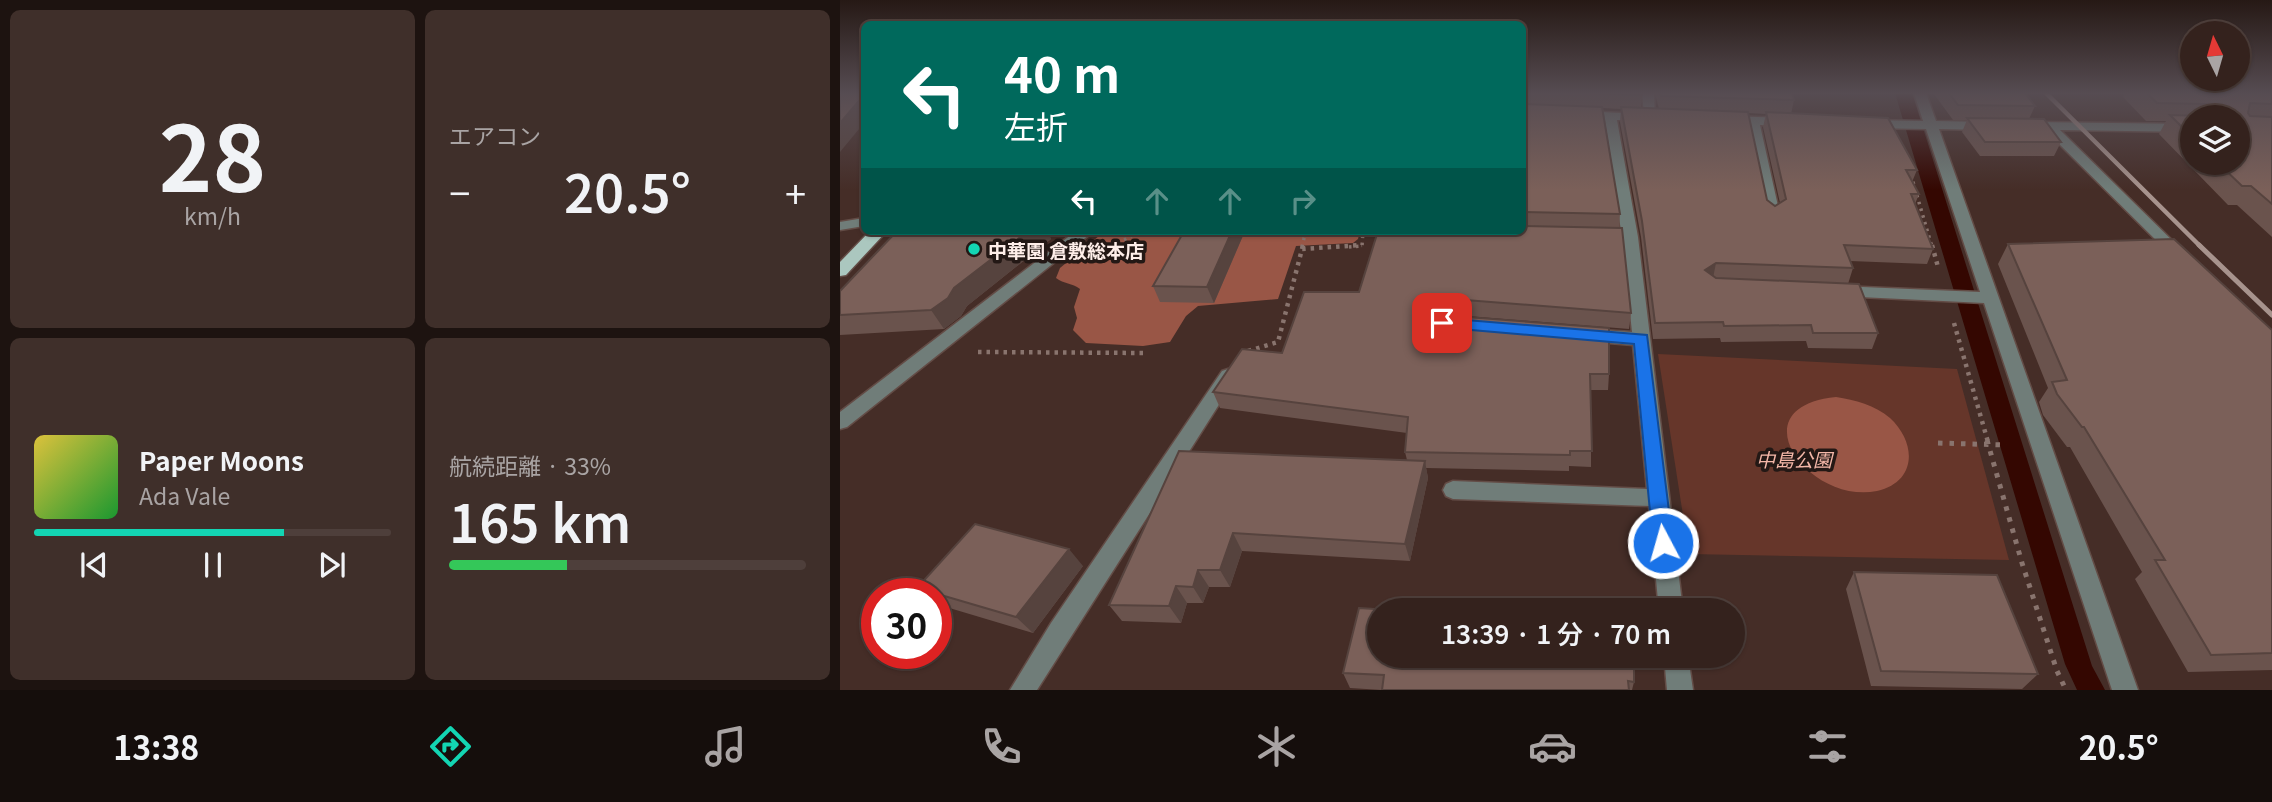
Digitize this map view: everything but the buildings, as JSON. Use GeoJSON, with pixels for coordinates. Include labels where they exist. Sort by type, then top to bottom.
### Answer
{"type":"FeatureCollection","features":[{"type":"Feature","properties":{"kind":"main road"},"geometry":{"type":"LineString","coordinates":[[840,271],[875,235]]}},
{"type":"Feature","properties":{"kind":"street"},"geometry":{"type":"LineString","coordinates":[[1611,125],[1623,237],[1641,339],[1670,598]]}},
{"type":"Feature","properties":{"kind":"street"},"geometry":{"type":"LineString","coordinates":[[1754,125],[1773,215]]}},
{"type":"Feature","properties":{"kind":"street"},"geometry":{"type":"LineString","coordinates":[[1925,125],[1982,297],[2125,690]]}},
{"type":"Feature","properties":{"kind":"street"},"geometry":{"type":"LineString","coordinates":[[1941,125],[2180,128]]}},
{"type":"Feature","properties":{"kind":"street"},"geometry":{"type":"LineString","coordinates":[[2048,126],[2196,272]]}},
{"type":"Feature","properties":{"kind":"street"},"geometry":{"type":"LineString","coordinates":[[840,226],[861,222]]}},
{"type":"Feature","properties":{"kind":"street"},"geometry":{"type":"LineString","coordinates":[[840,422],[1081,235]]}},
{"type":"Feature","properties":{"kind":"street"},"geometry":{"type":"LineString","coordinates":[[1821,290],[1982,297]]}},
{"type":"Feature","properties":{"kind":"street"},"geometry":{"type":"LineString","coordinates":[[1562,333],[1641,339]]}},
{"type":"Feature","properties":{"kind":"street"},"geometry":{"type":"LineString","coordinates":[[1023,690],[1059,631],[1244,353]]}},
{"type":"Feature","properties":{"kind":"street"},"geometry":{"type":"LineString","coordinates":[[1453,490],[1658,498]]}},
{"type":"Feature","properties":{"kind":"street"},"geometry":{"type":"LineString","coordinates":[[1677,668],[1680,690]]}},
{"type":"Feature","properties":{"kind":"path"},"geometry":{"type":"LineString","coordinates":[[1900,125],[1950,295],[2022,563],[2057,671],[2066,690]]}},
{"type":"Feature","properties":{"kind":"path"},"geometry":{"type":"LineString","coordinates":[[1244,353],[1278,342],[1305,235]]}},
{"type":"Feature","properties":{"kind":"path"},"geometry":{"type":"LineString","coordinates":[[1303,249],[1362,246],[1363,235]]}},
{"type":"Feature","properties":{"kind":"path"},"geometry":{"type":"LineString","coordinates":[[932,352],[1146,353]]}},
{"type":"Feature","properties":{"kind":"path"},"geometry":{"type":"LineString","coordinates":[[1938,443],[1998,445]]}},
{"type":"Feature","properties":{"kind":"green space","name":"中島公園"},"geometry":{"type":"Polygon","coordinates":[[[1658,354],[1957,369],[2009,560],[1689,554],[1658,354]]]}},
{"type":"Feature","properties":{"kind":"shaded area"},"geometry":{"type":"Polygon","coordinates":[[[1905,125],[1922,125],[2092,666],[2105,690],[2077,690],[2065,664],[1905,125]]]}},
{"type":"Feature","properties":{"kind":"shaded area"},"geometry":{"type":"Polygon","coordinates":[[[1100,235],[1359,235],[1353,243],[1296,246],[1278,299],[1198,306],[1186,316],[1170,342],[1143,346],[1086,343],[1073,330],[1077,318],[1074,307],[1080,289],[1056,278],[1060,268],[1100,235]]]}},
{"type":"Feature","properties":{"kind":"shaded area"},"geometry":{"type":"Polygon","coordinates":[[[1836,397],[1871,406],[1890,418],[1899,428],[1905,439],[1909,461],[1900,479],[1890,486],[1877,491],[1852,491],[1828,484],[1808,470],[1793,453],[1787,435],[1791,418],[1806,404],[1836,397]]]}},
{"type":"Feature","properties":{"kind":"railway"},"geometry":{"type":"LineString","coordinates":[[2078,125],[2201,247]]}},
{"type":"Feature","properties":{"kind":"railway"},"geometry":{"type":"LineString","coordinates":[[2199,245],[2272,315]]}},
{"type":"Feature","properties":{"kind":"place","name":"中華園 倉敷総本店"},"geometry":{"type":"Point","coordinates":[974,249]}},
{"type":"Feature","properties":{"kind":"route"},"geometry":{"type":"LineString","coordinates":[[1442,323],[1641,339],[1663,543]]}}]}
